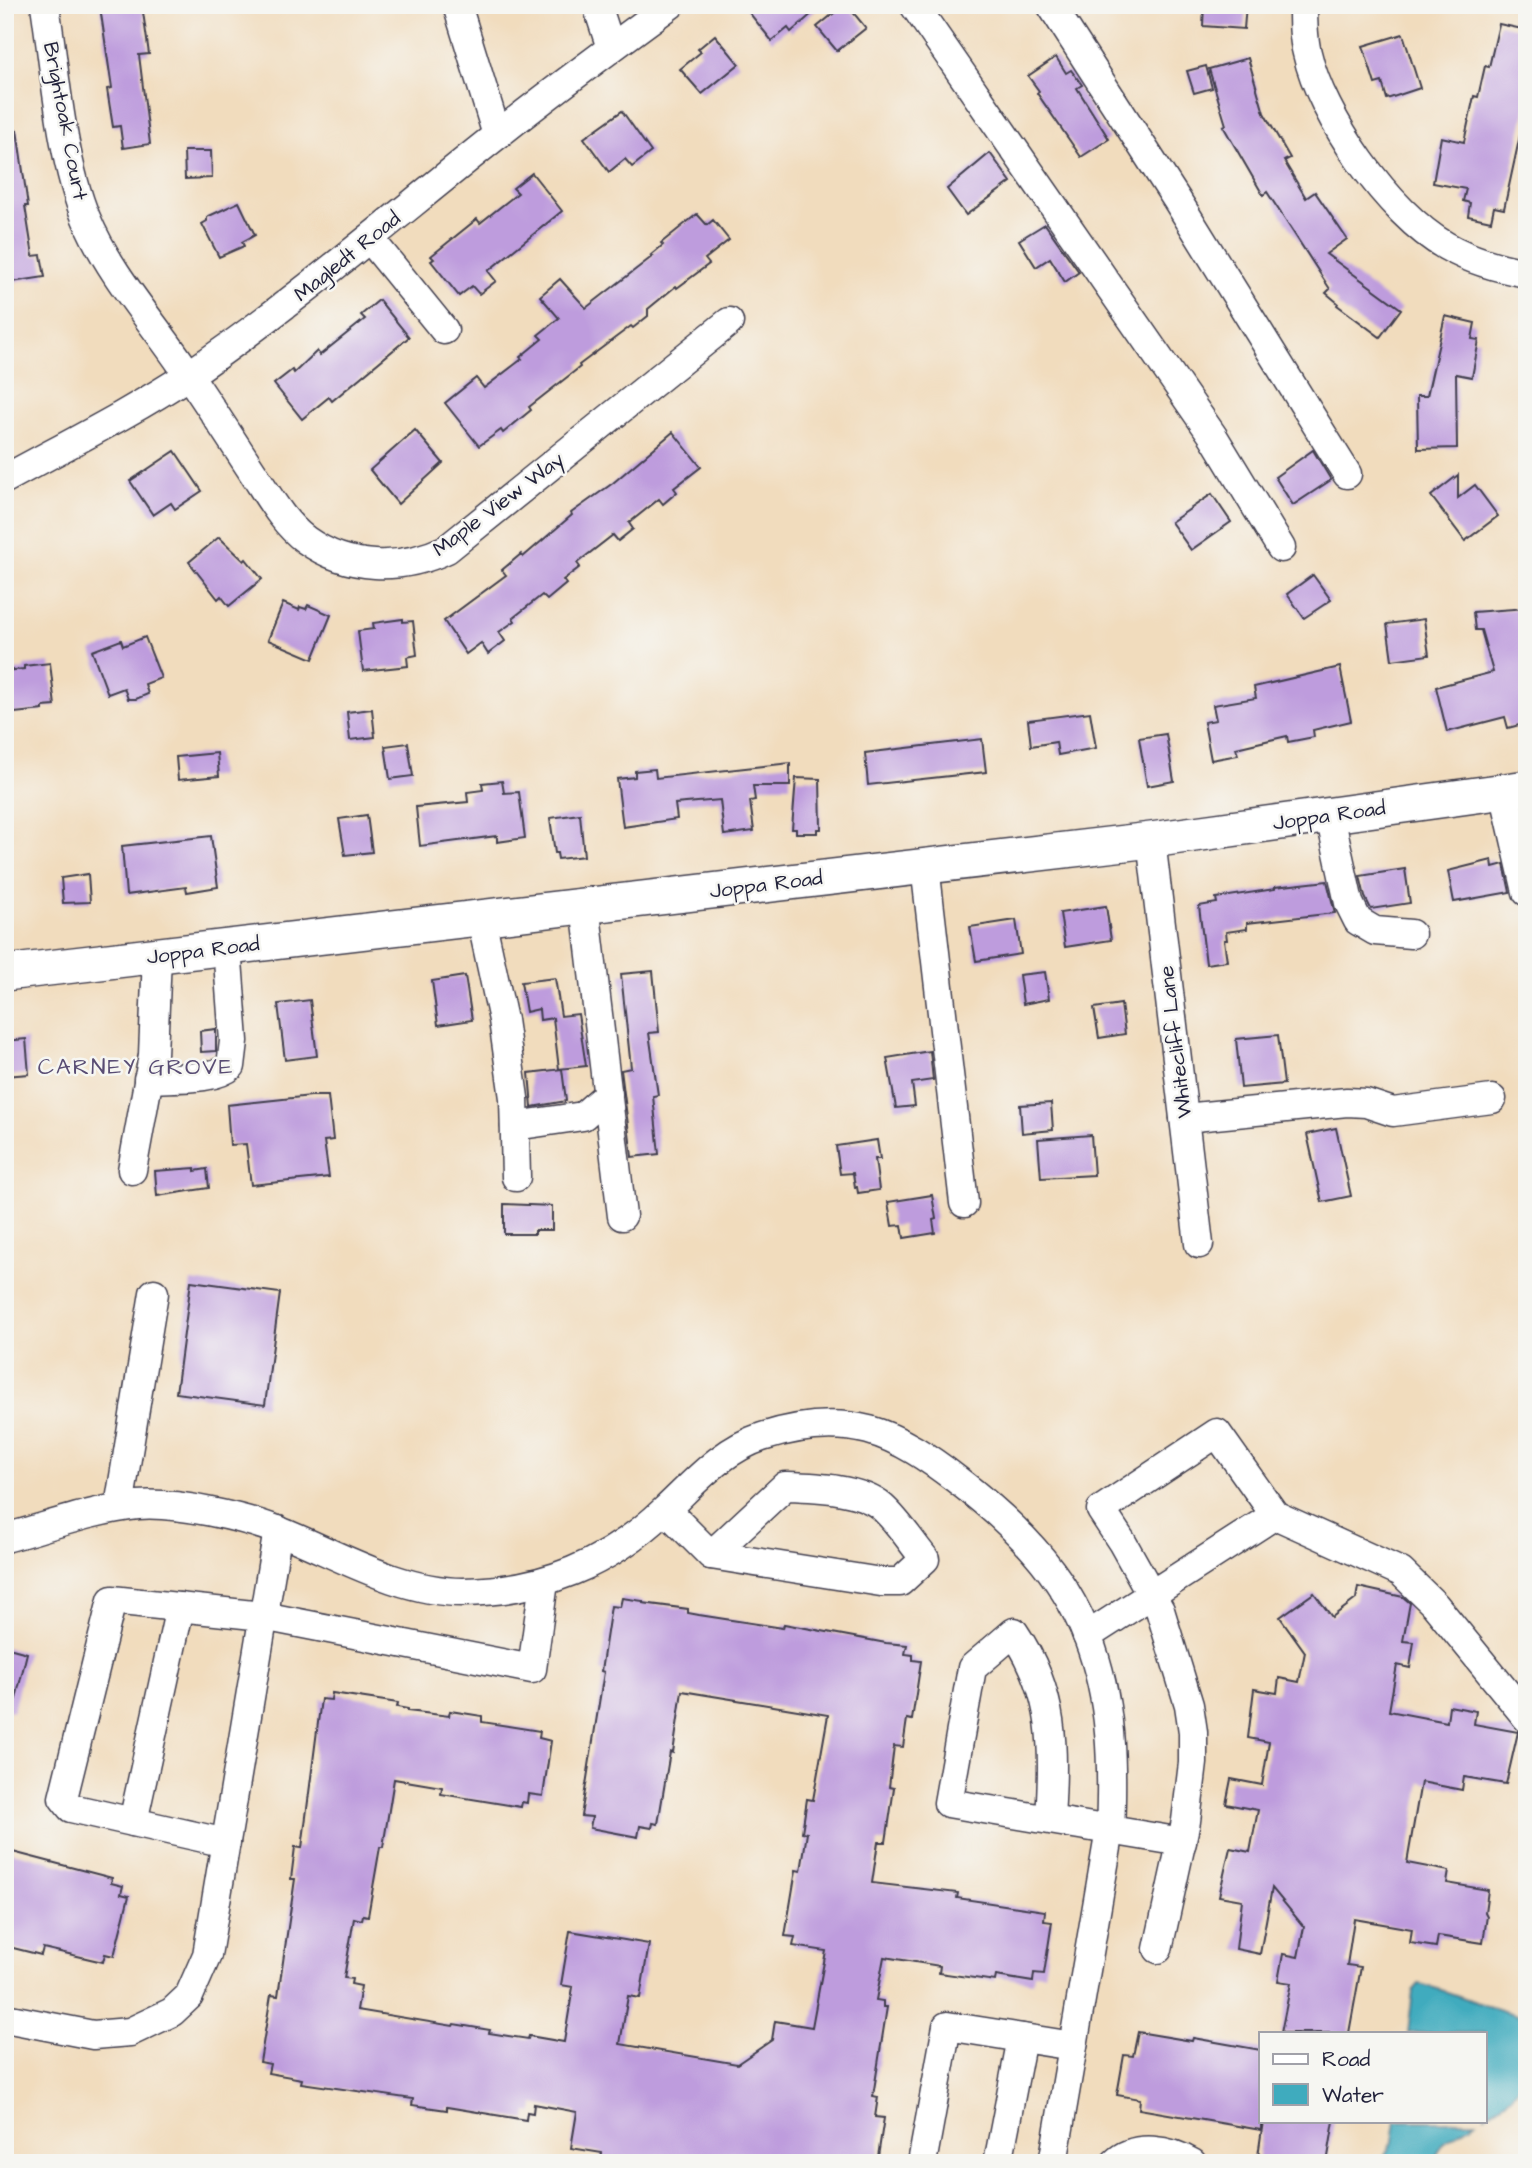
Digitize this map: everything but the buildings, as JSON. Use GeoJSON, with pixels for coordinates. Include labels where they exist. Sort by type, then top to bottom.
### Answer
{"type":"FeatureCollection","features":[{"type":"Feature","properties":{"kind":"main road","name":"Joppa Road"},"geometry":{"type":"LineString","coordinates":[[5,973],[1152,840],[1515,790]]}},
{"type":"Feature","properties":{"kind":"street","name":"Brightoak Court"},"geometry":{"type":"LineString","coordinates":[[45,5],[67,147],[86,218],[113,267],[188,374]]}},
{"type":"Feature","properties":{"kind":"street"},"geometry":{"type":"LineString","coordinates":[[457,5],[497,135]]}},
{"type":"Feature","properties":{"kind":"street"},"geometry":{"type":"LineString","coordinates":[[597,5],[611,48]]}},
{"type":"Feature","properties":{"kind":"street","name":"Magledt Road"},"geometry":{"type":"LineString","coordinates":[[5,479],[94,431],[188,374],[285,306],[497,135],[670,5]]}},
{"type":"Feature","properties":{"kind":"street"},"geometry":{"type":"LineString","coordinates":[[914,5],[1213,436],[1281,548]]}},
{"type":"Feature","properties":{"kind":"street"},"geometry":{"type":"LineString","coordinates":[[1051,5],[1177,200],[1347,474]]}},
{"type":"Feature","properties":{"kind":"street"},"geometry":{"type":"LineString","coordinates":[[1303,5],[1306,52],[1319,90],[1334,121],[1389,200],[1425,232],[1468,258],[1527,273]]}},
{"type":"Feature","properties":{"kind":"street"},"geometry":{"type":"LineString","coordinates":[[370,239],[444,330]]}},
{"type":"Feature","properties":{"kind":"street","name":"Maple View Way"},"geometry":{"type":"LineString","coordinates":[[188,374],[293,529],[308,542],[353,562],[377,566],[404,564],[428,558],[447,549],[729,322]]}},
{"type":"Feature","properties":{"kind":"street"},"geometry":{"type":"LineString","coordinates":[[1515,790],[1527,892]]}},
{"type":"Feature","properties":{"kind":"street"},"geometry":{"type":"LineString","coordinates":[[1331,816],[1349,902],[1358,921],[1375,931],[1411,934]]}},
{"type":"Feature","properties":{"kind":"street","name":"Whitecliff Lane"},"geometry":{"type":"LineString","coordinates":[[1152,840],[1199,1244]]}},
{"type":"Feature","properties":{"kind":"street"},"geometry":{"type":"LineString","coordinates":[[925,866],[964,1203]]}},
{"type":"Feature","properties":{"kind":"street"},"geometry":{"type":"LineString","coordinates":[[586,905],[622,1216]]}},
{"type":"Feature","properties":{"kind":"street"},"geometry":{"type":"LineString","coordinates":[[481,918],[503,1020],[514,1098],[516,1177]]}},
{"type":"Feature","properties":{"kind":"street"},"geometry":{"type":"LineString","coordinates":[[148,1079],[208,1076],[224,1072],[231,1066],[234,1041],[227,947]]}},
{"type":"Feature","properties":{"kind":"street"},"geometry":{"type":"LineString","coordinates":[[132,1170],[153,1055],[157,955]]}},
{"type":"Feature","properties":{"kind":"street"},"geometry":{"type":"LineString","coordinates":[[515,1126],[583,1116],[608,1094]]}},
{"type":"Feature","properties":{"kind":"street"},"geometry":{"type":"LineString","coordinates":[[1184,1118],[1347,1102],[1366,1103],[1393,1112],[1492,1100]]}},
{"type":"Feature","properties":{"kind":"street"},"geometry":{"type":"LineString","coordinates":[[119,1507],[154,1293]]}},
{"type":"Feature","properties":{"kind":"street"},"geometry":{"type":"LineString","coordinates":[[5,1538],[119,1507],[175,1505],[263,1525],[378,1573],[420,1586],[460,1592],[506,1589],[544,1582],[587,1566],[632,1539],[706,1470],[732,1450],[759,1438],[789,1430],[826,1425],[868,1430],[900,1442],[932,1461],[996,1510],[1029,1542],[1060,1584],[1087,1636],[1100,1676],[1111,1733],[1110,1830],[1053,2163]]}},
{"type":"Feature","properties":{"kind":"street"},"geometry":{"type":"LineString","coordinates":[[1158,1949],[1182,1842],[1194,1763],[1193,1732],[1189,1705],[1160,1610],[1101,1510],[1217,1433],[1275,1515],[1401,1572],[1435,1605],[1527,1718]]}},
{"type":"Feature","properties":{"kind":"street"},"geometry":{"type":"LineString","coordinates":[[666,1510],[711,1555],[881,1582],[900,1582],[925,1559],[881,1506],[853,1494],[815,1487],[785,1486],[711,1555]]}},
{"type":"Feature","properties":{"kind":"street"},"geometry":{"type":"LineString","coordinates":[[1087,1636],[1275,1515]]}},
{"type":"Feature","properties":{"kind":"street"},"geometry":{"type":"LineString","coordinates":[[5,2018],[93,2035],[130,2032],[173,2012],[190,1996],[207,1955],[278,1530]]}},
{"type":"Feature","properties":{"kind":"street"},"geometry":{"type":"LineString","coordinates":[[226,1843],[71,1808],[63,1798],[112,1600],[263,1616],[532,1669],[544,1582]]}},
{"type":"Feature","properties":{"kind":"street"},"geometry":{"type":"LineString","coordinates":[[134,1822],[180,1607]]}},
{"type":"Feature","properties":{"kind":"street"},"geometry":{"type":"LineString","coordinates":[[1050,1820],[1054,1754],[1050,1720],[1038,1678],[1026,1650],[1014,1632],[972,1668],[948,1803],[1050,1820],[1110,1830],[1182,1842]]}},
{"type":"Feature","properties":{"kind":"street"},"geometry":{"type":"LineString","coordinates":[[922,2163],[947,2026],[1073,2046]]}},
{"type":"Feature","properties":{"kind":"street"},"geometry":{"type":"LineString","coordinates":[[998,2163],[1022,2038]]}},
{"type":"Feature","properties":{"kind":"street"},"geometry":{"type":"LineString","coordinates":[[1115,2163],[1120,2158],[1136,2152],[1152,2151],[1173,2154],[1192,2163]]}},
{"type":"Feature","properties":{"kind":"water"},"geometry":{"type":"Polygon","coordinates":[[[1419,1984],[1527,2017],[1527,2075],[1512,2096],[1486,2114],[1486,2032],[1408,2032],[1413,1991],[1419,1984]]]}},
{"type":"Feature","properties":{"kind":"water"},"geometry":{"type":"Polygon","coordinates":[[[1396,2122],[1474,2122],[1443,2143],[1433,2163],[1380,2163],[1393,2141],[1396,2122]]]}},
{"type":"Feature","properties":{"kind":"district","name":"CARNEY GROVE"},"geometry":{"type":"Point","coordinates":[136,1066]}}]}
